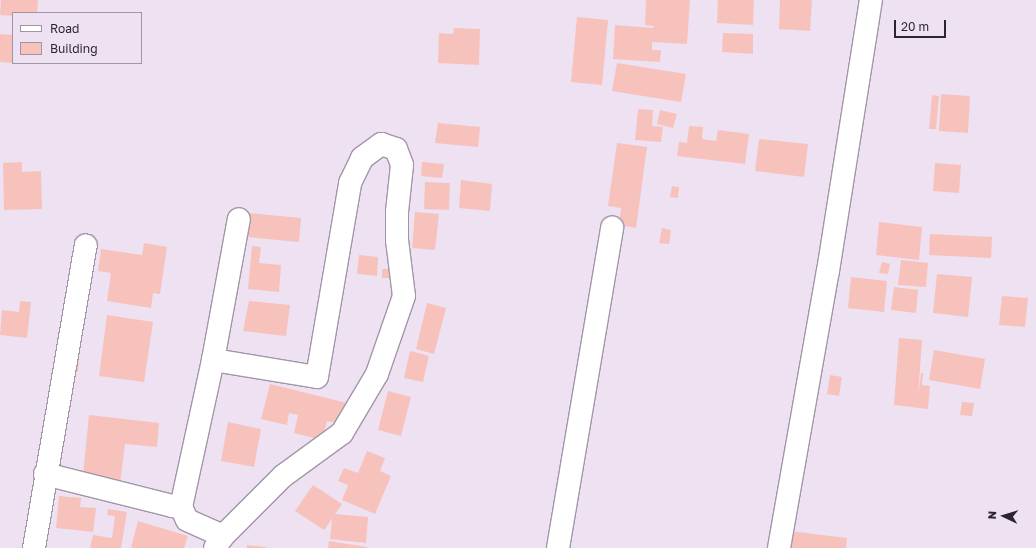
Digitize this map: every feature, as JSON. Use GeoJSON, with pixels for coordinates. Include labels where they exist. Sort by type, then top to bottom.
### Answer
{"type":"FeatureCollection","features":[{"type":"Feature","properties":{"kind":"street"},"geometry":{"type":"LineString","coordinates":[[779,548],[829,264],[871,0]]}},
{"type":"Feature","properties":{"kind":"street"},"geometry":{"type":"LineString","coordinates":[[213,360],[317,377],[350,183],[362,158],[381,144],[396,149],[402,165],[397,212],[397,240],[404,296],[378,374],[342,433],[283,476],[219,542],[187,520],[181,507],[213,360],[239,219]]}},
{"type":"Feature","properties":{"kind":"street"},"geometry":{"type":"LineString","coordinates":[[558,548],[612,228]]}},
{"type":"Feature","properties":{"kind":"street"},"geometry":{"type":"LineString","coordinates":[[34,548],[45,474],[86,245]]}},
{"type":"Feature","properties":{"kind":"street"},"geometry":{"type":"LineString","coordinates":[[45,474],[181,507]]}},
{"type":"Feature","properties":{"kind":"building"},"geometry":{"type":"Polygon","coordinates":[[[1,0],[38,0],[37,12],[12,12],[12,16],[0,15],[1,0]]]}},
{"type":"Feature","properties":{"kind":"building"},"geometry":{"type":"Polygon","coordinates":[[[646,0],[690,0],[687,44],[652,42],[652,50],[661,50],[660,62],[613,59],[615,25],[653,28],[654,26],[645,25],[646,0]]]}},
{"type":"Feature","properties":{"kind":"building"},"geometry":{"type":"Polygon","coordinates":[[[718,0],[754,0],[753,25],[717,23],[718,0]]]}},
{"type":"Feature","properties":{"kind":"building"},"geometry":{"type":"Polygon","coordinates":[[[780,0],[812,0],[810,31],[779,29],[780,0]]]}},
{"type":"Feature","properties":{"kind":"building"},"geometry":{"type":"Polygon","coordinates":[[[577,17],[608,20],[602,85],[571,82],[577,17]]]}},
{"type":"Feature","properties":{"kind":"building"},"geometry":{"type":"Polygon","coordinates":[[[454,28],[480,29],[479,65],[438,63],[439,33],[453,34],[454,28]]]}},
{"type":"Feature","properties":{"kind":"building"},"geometry":{"type":"Polygon","coordinates":[[[723,33],[753,34],[753,54],[722,52],[723,33]]]}},
{"type":"Feature","properties":{"kind":"building"},"geometry":{"type":"Polygon","coordinates":[[[0,34],[12,35],[12,63],[0,62],[0,34]]]}},
{"type":"Feature","properties":{"kind":"building"},"geometry":{"type":"Polygon","coordinates":[[[617,63],[686,74],[681,102],[612,91],[617,63]]]}},
{"type":"Feature","properties":{"kind":"building"},"geometry":{"type":"Polygon","coordinates":[[[941,94],[970,96],[968,133],[939,131],[941,94]]]}},
{"type":"Feature","properties":{"kind":"building"},"geometry":{"type":"Polygon","coordinates":[[[932,95],[939,96],[936,129],[929,129],[932,95]]]}},
{"type":"Feature","properties":{"kind":"building"},"geometry":{"type":"Polygon","coordinates":[[[638,109],[653,110],[652,126],[663,127],[661,142],[635,140],[638,109]]]}},
{"type":"Feature","properties":{"kind":"building"},"geometry":{"type":"Polygon","coordinates":[[[660,110],[677,114],[673,128],[657,124],[660,110]]]}},
{"type":"Feature","properties":{"kind":"building"},"geometry":{"type":"Polygon","coordinates":[[[438,123],[480,127],[478,147],[435,143],[438,123]]]}},
{"type":"Feature","properties":{"kind":"building"},"geometry":{"type":"Polygon","coordinates":[[[689,126],[703,127],[702,139],[716,141],[718,130],[749,134],[745,164],[677,156],[679,142],[687,143],[689,126]]]}},
{"type":"Feature","properties":{"kind":"building"},"geometry":{"type":"Polygon","coordinates":[[[759,139],[808,144],[804,177],[755,171],[759,139]]]}},
{"type":"Feature","properties":{"kind":"building"},"geometry":{"type":"Polygon","coordinates":[[[617,143],[647,147],[636,228],[619,225],[621,208],[608,206],[617,143]]]}},
{"type":"Feature","properties":{"kind":"building"},"geometry":{"type":"Polygon","coordinates":[[[22,162],[22,172],[41,171],[42,209],[4,210],[3,163],[22,162]]]}},
{"type":"Feature","properties":{"kind":"building"},"geometry":{"type":"Polygon","coordinates":[[[422,162],[444,164],[442,178],[421,176],[422,162]]]}},
{"type":"Feature","properties":{"kind":"building"},"geometry":{"type":"Polygon","coordinates":[[[935,163],[961,165],[959,193],[933,191],[935,163]]]}},
{"type":"Feature","properties":{"kind":"building"},"geometry":{"type":"Polygon","coordinates":[[[461,180],[492,184],[490,211],[459,208],[461,180]]]}},
{"type":"Feature","properties":{"kind":"building"},"geometry":{"type":"Polygon","coordinates":[[[425,182],[450,183],[449,210],[424,209],[425,182]]]}},
{"type":"Feature","properties":{"kind":"building"},"geometry":{"type":"Polygon","coordinates":[[[672,186],[679,187],[678,198],[670,197],[672,186]]]}},
{"type":"Feature","properties":{"kind":"building"},"geometry":{"type":"Polygon","coordinates":[[[415,212],[439,214],[435,250],[412,248],[415,212]]]}},
{"type":"Feature","properties":{"kind":"building"},"geometry":{"type":"Polygon","coordinates":[[[249,213],[301,218],[299,242],[247,237],[249,213]]]}},
{"type":"Feature","properties":{"kind":"building"},"geometry":{"type":"Polygon","coordinates":[[[879,222],[922,227],[919,260],[876,255],[879,222]]]}},
{"type":"Feature","properties":{"kind":"building"},"geometry":{"type":"Polygon","coordinates":[[[662,228],[671,230],[669,244],[659,243],[662,228]]]}},
{"type":"Feature","properties":{"kind":"building"},"geometry":{"type":"Polygon","coordinates":[[[930,234],[992,237],[991,258],[929,255],[930,234]]]}},
{"type":"Feature","properties":{"kind":"building"},"geometry":{"type":"Polygon","coordinates":[[[144,243],[167,247],[160,294],[153,293],[151,308],[107,301],[111,273],[98,271],[101,249],[142,255],[144,243]]]}},
{"type":"Feature","properties":{"kind":"building"},"geometry":{"type":"Polygon","coordinates":[[[252,246],[261,247],[259,263],[281,265],[279,292],[248,289],[252,246]]]}},
{"type":"Feature","properties":{"kind":"building"},"geometry":{"type":"Polygon","coordinates":[[[359,255],[378,257],[377,276],[357,274],[359,255]]]}},
{"type":"Feature","properties":{"kind":"building"},"geometry":{"type":"Polygon","coordinates":[[[901,260],[928,263],[926,287],[898,285],[901,260]]]}},
{"type":"Feature","properties":{"kind":"building"},"geometry":{"type":"Polygon","coordinates":[[[882,262],[890,264],[888,274],[879,273],[882,262]]]}},
{"type":"Feature","properties":{"kind":"building"},"geometry":{"type":"Polygon","coordinates":[[[382,269],[393,269],[393,278],[382,278],[382,269]]]}},
{"type":"Feature","properties":{"kind":"building"},"geometry":{"type":"Polygon","coordinates":[[[937,274],[972,277],[968,317],[933,313],[937,274]]]}},
{"type":"Feature","properties":{"kind":"building"},"geometry":{"type":"Polygon","coordinates":[[[851,277],[887,281],[884,312],[848,308],[851,277]]]}},
{"type":"Feature","properties":{"kind":"building"},"geometry":{"type":"Polygon","coordinates":[[[894,287],[918,290],[916,313],[891,310],[894,287]]]}},
{"type":"Feature","properties":{"kind":"building"},"geometry":{"type":"Polygon","coordinates":[[[1002,296],[1028,298],[1025,327],[999,325],[1002,296]]]}},
{"type":"Feature","properties":{"kind":"building"},"geometry":{"type":"Polygon","coordinates":[[[20,301],[31,302],[27,338],[0,335],[2,310],[19,312],[20,301]]]}},
{"type":"Feature","properties":{"kind":"building"},"geometry":{"type":"Polygon","coordinates":[[[249,301],[290,305],[286,336],[243,331],[249,301]]]}},
{"type":"Feature","properties":{"kind":"building"},"geometry":{"type":"Polygon","coordinates":[[[427,303],[446,308],[434,354],[416,349],[427,303]]]}},
{"type":"Feature","properties":{"kind":"building"},"geometry":{"type":"Polygon","coordinates":[[[107,315],[153,322],[144,382],[99,376],[107,315]]]}},
{"type":"Feature","properties":{"kind":"building"},"geometry":{"type":"Polygon","coordinates":[[[899,338],[922,340],[918,397],[921,373],[923,373],[922,385],[930,386],[928,409],[894,405],[899,338]]]}},
{"type":"Feature","properties":{"kind":"building"},"geometry":{"type":"Polygon","coordinates":[[[934,350],[985,359],[980,389],[929,380],[934,350]]]}},
{"type":"Feature","properties":{"kind":"building"},"geometry":{"type":"Polygon","coordinates":[[[410,351],[429,356],[423,382],[404,378],[410,351]]]}},
{"type":"Feature","properties":{"kind":"building"},"geometry":{"type":"Polygon","coordinates":[[[73,360],[79,360],[78,372],[72,371],[73,360]]]}},
{"type":"Feature","properties":{"kind":"building"},"geometry":{"type":"Polygon","coordinates":[[[830,375],[842,377],[839,396],[827,394],[830,375]]]}},
{"type":"Feature","properties":{"kind":"building"},"geometry":{"type":"Polygon","coordinates":[[[270,384],[347,403],[342,424],[327,421],[322,440],[294,433],[298,415],[289,413],[287,425],[261,419],[270,384]]]}},
{"type":"Feature","properties":{"kind":"building"},"geometry":{"type":"Polygon","coordinates":[[[388,391],[411,397],[401,436],[378,430],[388,391]]]}},
{"type":"Feature","properties":{"kind":"building"},"geometry":{"type":"Polygon","coordinates":[[[962,402],[974,403],[972,416],[960,415],[962,402]]]}},
{"type":"Feature","properties":{"kind":"building"},"geometry":{"type":"Polygon","coordinates":[[[89,415],[159,423],[157,447],[125,444],[120,484],[83,475],[89,415]]]}},
{"type":"Feature","properties":{"kind":"building"},"geometry":{"type":"Polygon","coordinates":[[[228,422],[261,429],[254,467],[221,461],[228,422]]]}},
{"type":"Feature","properties":{"kind":"building"},"geometry":{"type":"Polygon","coordinates":[[[367,451],[385,458],[380,471],[391,476],[375,514],[342,500],[348,485],[338,481],[344,468],[358,473],[367,451]]]}},
{"type":"Feature","properties":{"kind":"building"},"geometry":{"type":"Polygon","coordinates":[[[313,485],[342,504],[335,514],[368,517],[366,543],[330,539],[332,519],[324,530],[295,511],[313,485]]]}},
{"type":"Feature","properties":{"kind":"building"},"geometry":{"type":"Polygon","coordinates":[[[59,496],[81,498],[80,507],[96,508],[93,532],[56,528],[59,496]]]}},
{"type":"Feature","properties":{"kind":"building"},"geometry":{"type":"Polygon","coordinates":[[[108,509],[127,512],[121,548],[90,548],[93,535],[112,538],[115,516],[107,515],[108,509]]]}},
{"type":"Feature","properties":{"kind":"building"},"geometry":{"type":"Polygon","coordinates":[[[138,521],[188,536],[184,548],[131,548],[138,521]]]}},
{"type":"Feature","properties":{"kind":"building"},"geometry":{"type":"Polygon","coordinates":[[[789,531],[847,538],[846,548],[787,548],[789,531]]]}},
{"type":"Feature","properties":{"kind":"building"},"geometry":{"type":"Polygon","coordinates":[[[329,541],[367,547],[367,548],[328,548],[329,541]]]}},
{"type":"Feature","properties":{"kind":"building"},"geometry":{"type":"Polygon","coordinates":[[[247,545],[266,547],[266,548],[247,548],[247,545]]]}}]}
